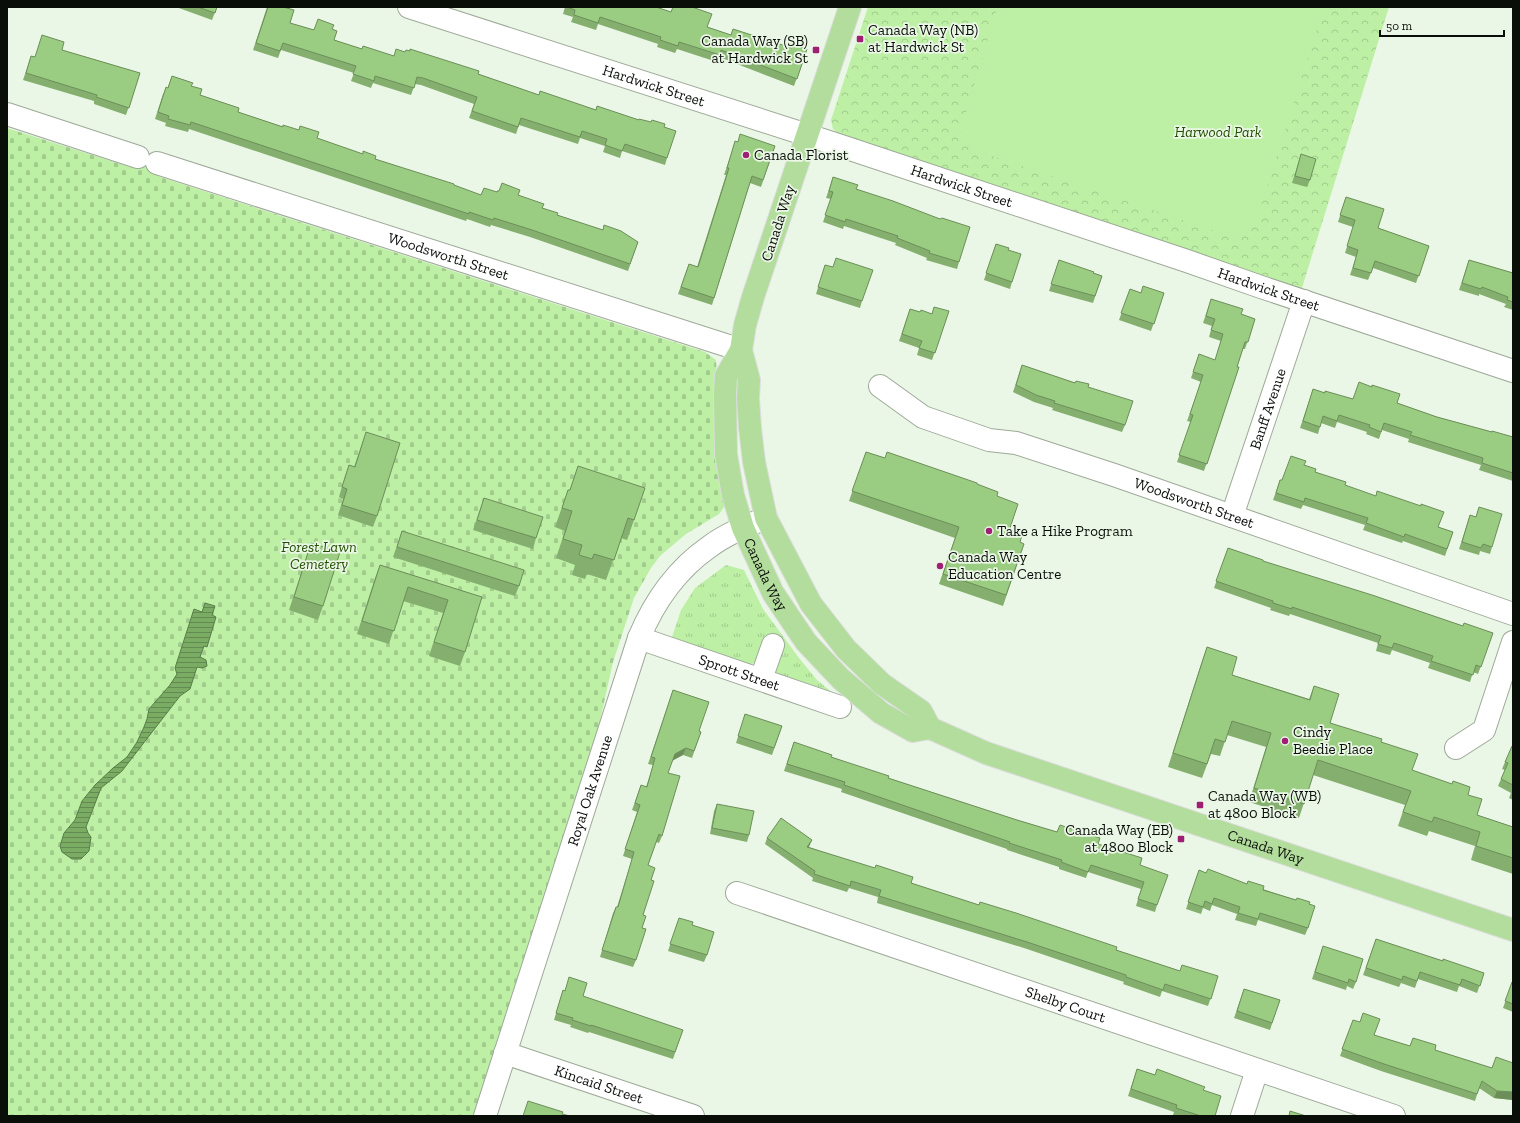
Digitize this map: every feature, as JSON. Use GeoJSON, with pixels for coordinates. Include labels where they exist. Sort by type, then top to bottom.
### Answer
{"type":"FeatureCollection","features":[{"type":"Feature","properties":{"kind":"main road","name":"Canada Way"},"geometry":{"type":"LineString","coordinates":[[850,7],[753,297],[745,325],[741,350],[726,376],[724,425],[727,461],[733,495],[743,528],[773,593],[806,642],[842,679],[881,713],[913,731],[930,728],[986,753],[1513,930]]}},
{"type":"Feature","properties":{"kind":"main road","name":"Canada Way"},"geometry":{"type":"LineString","coordinates":[[741,350],[749,380],[748,398],[754,462],[766,518],[812,604],[828,628],[846,649],[882,684],[921,711],[930,728]]}},
{"type":"Feature","properties":{"kind":"street","name":"Hardwick Street"},"geometry":{"type":"LineString","coordinates":[[409,7],[808,135],[1513,371]]}},
{"type":"Feature","properties":{"kind":"street","name":"Woodsworth Street"},"geometry":{"type":"LineString","coordinates":[[7,114],[741,350]]}},
{"type":"Feature","properties":{"kind":"street","name":"Banff Avenue"},"geometry":{"type":"LineString","coordinates":[[1232,516],[1304,301]]}},
{"type":"Feature","properties":{"kind":"street","name":"Woodsworth Street"},"geometry":{"type":"LineString","coordinates":[[880,386],[923,417],[989,440],[1016,443],[1232,516],[1513,614]]}},
{"type":"Feature","properties":{"kind":"street","name":"Royal Oak Avenue"},"geometry":{"type":"LineString","coordinates":[[485,1116],[639,638],[654,607],[667,585],[687,565],[709,547],[743,528],[766,518]]}},
{"type":"Feature","properties":{"kind":"street","name":"Sprott Street"},"geometry":{"type":"LineString","coordinates":[[639,638],[840,707]]}},
{"type":"Feature","properties":{"kind":"street"},"geometry":{"type":"LineString","coordinates":[[1456,748],[1484,730],[1513,642]]}},
{"type":"Feature","properties":{"kind":"street"},"geometry":{"type":"LineString","coordinates":[[761,679],[773,645]]}},
{"type":"Feature","properties":{"kind":"street","name":"Shelby Court"},"geometry":{"type":"LineString","coordinates":[[737,893],[1394,1116]]}},
{"type":"Feature","properties":{"kind":"street","name":"Kincaid Street"},"geometry":{"type":"LineString","coordinates":[[505,1053],[693,1116]]}},
{"type":"Feature","properties":{"kind":"street"},"geometry":{"type":"LineString","coordinates":[[1242,1116],[1257,1070]]}},
{"type":"Feature","properties":{"kind":"green space","name":"Harwood Park"},"geometry":{"type":"Polygon","coordinates":[[[868,7],[1389,7],[1301,291],[840,135],[833,129],[831,120],[868,7]]]}},
{"type":"Feature","properties":{"kind":"green space"},"geometry":{"type":"Polygon","coordinates":[[[999,7],[1324,7],[1255,225],[1233,237],[971,149],[961,130],[996,12],[999,7]]]}},
{"type":"Feature","properties":{"kind":"green space","name":"Forest Lawn Cemetery"},"geometry":{"type":"Polygon","coordinates":[[[7,128],[127,166],[133,167],[142,163],[149,165],[151,171],[160,177],[705,352],[716,360],[725,501],[724,507],[719,514],[686,534],[660,556],[651,568],[634,598],[613,662],[595,743],[474,1116],[7,1116],[7,128]]]}},
{"type":"Feature","properties":{"kind":"green space"},"geometry":{"type":"Polygon","coordinates":[[[726,565],[744,570],[763,609],[799,658],[817,680],[840,699],[780,679],[775,672],[759,662],[743,666],[671,640],[681,610],[695,588],[726,565]]]}},
{"type":"Feature","properties":{"kind":"shaded area"},"geometry":{"type":"Polygon","coordinates":[[[205,603],[215,606],[212,615],[216,617],[207,647],[204,646],[200,657],[206,660],[207,666],[202,668],[197,667],[190,689],[180,696],[122,771],[101,788],[86,827],[91,837],[89,851],[81,859],[72,859],[62,852],[60,846],[64,833],[75,820],[82,801],[95,785],[127,757],[137,742],[147,719],[149,709],[170,685],[177,674],[175,668],[194,609],[202,612],[205,603]]]}},
{"type":"Feature","properties":{"kind":"building"},"geometry":{"type":"Polygon","coordinates":[[[198,7],[217,7],[215,13],[198,7]]]}},
{"type":"Feature","properties":{"kind":"building"},"geometry":{"type":"Polygon","coordinates":[[[268,7],[283,7],[294,10],[290,23],[314,30],[318,19],[334,25],[332,29],[337,31],[334,40],[362,49],[363,46],[394,56],[396,49],[405,52],[406,50],[410,51],[410,49],[479,71],[478,74],[539,95],[540,91],[596,110],[597,106],[639,120],[651,122],[652,120],[665,124],[664,127],[676,131],[667,158],[625,144],[622,151],[605,145],[607,139],[582,131],[580,137],[521,118],[518,127],[472,111],[477,97],[423,78],[417,77],[414,88],[375,76],[374,81],[353,74],[356,66],[283,43],[280,51],[256,43],[268,7]]]}},
{"type":"Feature","properties":{"kind":"building"},"geometry":{"type":"Polygon","coordinates":[[[567,7],[656,7],[671,12],[673,7],[692,7],[712,14],[707,27],[731,35],[733,29],[792,48],[793,44],[807,49],[797,79],[721,50],[720,55],[679,42],[678,46],[660,40],[661,37],[600,17],[598,23],[574,15],[575,10],[567,7]]]}},
{"type":"Feature","properties":{"kind":"building"},"geometry":{"type":"Polygon","coordinates":[[[42,35],[64,42],[62,50],[140,73],[129,108],[96,97],[97,95],[26,73],[31,56],[35,57],[42,35]]]}},
{"type":"Feature","properties":{"kind":"building"},"geometry":{"type":"Polygon","coordinates":[[[172,76],[193,83],[191,86],[202,89],[200,95],[239,108],[238,112],[283,127],[283,125],[299,130],[300,126],[319,132],[317,138],[363,154],[363,151],[376,156],[375,159],[454,184],[481,195],[484,188],[497,192],[499,191],[502,183],[520,190],[518,195],[544,204],[542,208],[558,213],[557,215],[603,230],[604,225],[621,231],[638,242],[630,264],[532,230],[494,218],[493,220],[469,212],[469,214],[191,122],[190,125],[168,119],[169,116],[158,112],[166,87],[168,88],[172,76]]]}},
{"type":"Feature","properties":{"kind":"building"},"geometry":{"type":"Polygon","coordinates":[[[740,134],[775,146],[763,180],[752,176],[714,298],[681,287],[689,264],[698,267],[729,168],[727,168],[735,141],[738,142],[740,134]]]}},
{"type":"Feature","properties":{"kind":"building"},"geometry":{"type":"Polygon","coordinates":[[[1301,154],[1316,159],[1310,180],[1295,176],[1301,154]]]}},
{"type":"Feature","properties":{"kind":"building"},"geometry":{"type":"Polygon","coordinates":[[[833,177],[858,185],[856,189],[940,219],[942,218],[970,227],[959,262],[929,253],[930,251],[897,238],[898,236],[846,219],[845,222],[825,215],[833,192],[829,191],[833,177]]]}},
{"type":"Feature","properties":{"kind":"building"},"geometry":{"type":"Polygon","coordinates":[[[1346,197],[1384,209],[1378,228],[1429,246],[1419,276],[1375,261],[1371,273],[1353,268],[1358,250],[1347,246],[1355,220],[1340,215],[1346,197]]]}},
{"type":"Feature","properties":{"kind":"building"},"geometry":{"type":"Polygon","coordinates":[[[996,244],[1021,254],[1012,282],[986,273],[996,244]]]}},
{"type":"Feature","properties":{"kind":"building"},"geometry":{"type":"Polygon","coordinates":[[[836,258],[873,270],[862,301],[818,287],[825,265],[833,267],[836,258]]]}},
{"type":"Feature","properties":{"kind":"building"},"geometry":{"type":"Polygon","coordinates":[[[1059,260],[1102,276],[1095,296],[1051,284],[1059,260]]]}},
{"type":"Feature","properties":{"kind":"building"},"geometry":{"type":"Polygon","coordinates":[[[1469,260],[1513,273],[1513,302],[1507,300],[1508,297],[1482,287],[1481,289],[1462,283],[1469,260]]]}},
{"type":"Feature","properties":{"kind":"building"},"geometry":{"type":"Polygon","coordinates":[[[1143,286],[1164,293],[1154,324],[1121,313],[1130,289],[1141,293],[1143,286]]]}},
{"type":"Feature","properties":{"kind":"building"},"geometry":{"type":"Polygon","coordinates":[[[1211,299],[1243,309],[1241,314],[1255,319],[1248,342],[1245,342],[1237,367],[1239,367],[1207,464],[1179,455],[1193,415],[1190,414],[1203,375],[1193,372],[1199,354],[1215,360],[1223,334],[1211,330],[1215,319],[1206,316],[1211,299]]]}},
{"type":"Feature","properties":{"kind":"building"},"geometry":{"type":"Polygon","coordinates":[[[934,307],[949,311],[935,353],[919,348],[922,341],[902,334],[910,309],[920,312],[921,310],[932,314],[934,307]]]}},
{"type":"Feature","properties":{"kind":"building"},"geometry":{"type":"Polygon","coordinates":[[[1022,365],[1075,383],[1076,381],[1089,384],[1088,387],[1133,401],[1125,425],[1054,403],[1055,401],[1036,395],[1016,385],[1022,365]]]}},
{"type":"Feature","properties":{"kind":"building"},"geometry":{"type":"Polygon","coordinates":[[[1359,382],[1400,394],[1397,403],[1437,417],[1513,437],[1513,473],[1482,463],[1483,458],[1410,435],[1412,432],[1384,423],[1381,432],[1369,427],[1370,425],[1339,415],[1337,421],[1323,416],[1320,427],[1303,421],[1313,389],[1353,399],[1359,382]]]}},
{"type":"Feature","properties":{"kind":"building"},"geometry":{"type":"Polygon","coordinates":[[[366,432],[400,443],[377,516],[342,505],[347,489],[342,487],[349,465],[355,467],[366,432]]]}},
{"type":"Feature","properties":{"kind":"building"},"geometry":{"type":"Polygon","coordinates":[[[866,452],[885,458],[887,452],[977,483],[998,492],[997,496],[1018,504],[1009,531],[1022,535],[1020,542],[1024,544],[1006,595],[943,574],[959,527],[852,491],[866,452]]]}},
{"type":"Feature","properties":{"kind":"building"},"geometry":{"type":"Polygon","coordinates":[[[1291,456],[1306,461],[1304,465],[1316,469],[1315,472],[1346,482],[1345,485],[1376,496],[1377,491],[1444,512],[1438,527],[1453,532],[1447,549],[1405,534],[1404,537],[1366,523],[1368,518],[1305,498],[1304,502],[1276,493],[1291,456]]]}},
{"type":"Feature","properties":{"kind":"building"},"geometry":{"type":"Polygon","coordinates":[[[578,466],[645,488],[634,520],[628,518],[614,560],[594,554],[592,559],[579,555],[582,545],[563,539],[572,511],[562,508],[578,466]]]}},
{"type":"Feature","properties":{"kind":"building"},"geometry":{"type":"Polygon","coordinates":[[[484,498],[543,517],[536,538],[477,520],[484,498]]]}},
{"type":"Feature","properties":{"kind":"building"},"geometry":{"type":"Polygon","coordinates":[[[1479,507],[1502,514],[1492,547],[1483,544],[1481,548],[1462,542],[1470,515],[1476,517],[1479,507]]]}},
{"type":"Feature","properties":{"kind":"building"},"geometry":{"type":"Polygon","coordinates":[[[402,531],[524,570],[519,586],[397,547],[402,531]]]}},
{"type":"Feature","properties":{"kind":"building"},"geometry":{"type":"Polygon","coordinates":[[[311,543],[340,552],[323,606],[294,597],[311,543]]]}},
{"type":"Feature","properties":{"kind":"building"},"geometry":{"type":"Polygon","coordinates":[[[1228,548],[1263,561],[1372,595],[1463,626],[1464,623],[1493,633],[1481,667],[1476,665],[1473,675],[1431,661],[1433,656],[1394,643],[1392,648],[1378,644],[1381,636],[1292,607],[1292,609],[1273,603],[1273,601],[1216,581],[1228,548]]]}},
{"type":"Feature","properties":{"kind":"building"},"geometry":{"type":"Polygon","coordinates":[[[380,565],[482,597],[465,652],[434,642],[448,600],[408,587],[394,631],[362,621],[380,565]]]}},
{"type":"Feature","properties":{"kind":"building"},"geometry":{"type":"Polygon","coordinates":[[[1207,647],[1237,657],[1232,675],[1310,700],[1314,686],[1339,694],[1330,723],[1382,739],[1381,742],[1418,754],[1412,770],[1452,784],[1453,781],[1470,787],[1468,795],[1482,799],[1477,815],[1513,827],[1513,858],[1476,846],[1480,832],[1434,817],[1432,822],[1403,812],[1411,791],[1318,760],[1304,804],[1254,788],[1271,733],[1232,721],[1225,742],[1215,739],[1207,764],[1173,753],[1207,647]]]}},
{"type":"Feature","properties":{"kind":"building"},"geometry":{"type":"Polygon","coordinates":[[[673,690],[709,702],[694,751],[686,748],[675,754],[668,773],[680,776],[662,836],[659,834],[648,865],[655,868],[651,880],[654,881],[643,915],[646,916],[642,928],[646,929],[636,960],[602,950],[616,907],[618,907],[634,852],[625,849],[640,805],[635,803],[641,785],[647,787],[655,758],[651,757],[673,690]]]}},
{"type":"Feature","properties":{"kind":"building"},"geometry":{"type":"Polygon","coordinates":[[[745,714],[782,726],[774,748],[738,736],[745,714]]]}},
{"type":"Feature","properties":{"kind":"building"},"geometry":{"type":"Polygon","coordinates":[[[794,742],[832,755],[831,757],[889,776],[888,778],[1017,820],[1057,832],[1060,825],[1100,838],[1098,844],[1142,858],[1140,865],[1168,875],[1157,905],[1138,899],[1144,882],[1091,865],[1088,872],[1061,862],[1062,860],[844,785],[845,782],[787,764],[794,742]]]}},
{"type":"Feature","properties":{"kind":"building"},"geometry":{"type":"Polygon","coordinates":[[[1512,746],[1513,785],[1501,779],[1508,763],[1505,762],[1512,746]]]}},
{"type":"Feature","properties":{"kind":"building"},"geometry":{"type":"Polygon","coordinates":[[[717,804],[754,811],[749,835],[712,828],[717,804]]]}},
{"type":"Feature","properties":{"kind":"building"},"geometry":{"type":"Polygon","coordinates":[[[781,818],[812,840],[807,847],[875,868],[876,865],[913,877],[911,883],[979,905],[980,902],[1016,913],[1117,947],[1116,950],[1180,971],[1182,965],[1218,976],[1211,999],[1165,984],[1163,990],[1126,977],[1126,975],[1027,942],[879,896],[881,890],[851,881],[850,886],[814,874],[815,871],[767,838],[781,818]]]}},
{"type":"Feature","properties":{"kind":"building"},"geometry":{"type":"Polygon","coordinates":[[[1208,869],[1247,884],[1248,881],[1264,886],[1263,890],[1296,900],[1297,898],[1310,902],[1309,904],[1315,906],[1308,928],[1260,913],[1258,919],[1238,913],[1240,907],[1214,898],[1212,904],[1205,901],[1203,907],[1188,902],[1199,870],[1206,873],[1208,869]]]}},
{"type":"Feature","properties":{"kind":"building"},"geometry":{"type":"Polygon","coordinates":[[[679,918],[693,922],[692,925],[714,932],[707,955],[670,944],[679,918]]]}},
{"type":"Feature","properties":{"kind":"building"},"geometry":{"type":"Polygon","coordinates":[[[1376,939],[1484,973],[1480,986],[1462,979],[1460,985],[1420,972],[1417,981],[1403,976],[1402,980],[1366,968],[1376,939]]]}},
{"type":"Feature","properties":{"kind":"building"},"geometry":{"type":"Polygon","coordinates":[[[1323,946],[1363,959],[1356,982],[1349,979],[1348,983],[1315,972],[1323,946]]]}},
{"type":"Feature","properties":{"kind":"building"},"geometry":{"type":"Polygon","coordinates":[[[569,977],[587,983],[583,996],[683,1030],[675,1052],[572,1020],[573,1018],[556,1013],[563,990],[565,991],[569,977]]]}},
{"type":"Feature","properties":{"kind":"building"},"geometry":{"type":"Polygon","coordinates":[[[1513,982],[1513,1004],[1505,1001],[1513,982]]]}},
{"type":"Feature","properties":{"kind":"building"},"geometry":{"type":"Polygon","coordinates":[[[1244,989],[1280,1000],[1272,1023],[1237,1011],[1244,989]]]}},
{"type":"Feature","properties":{"kind":"building"},"geometry":{"type":"Polygon","coordinates":[[[1363,1013],[1380,1019],[1374,1035],[1410,1046],[1413,1038],[1436,1045],[1435,1050],[1492,1068],[1496,1057],[1513,1063],[1513,1092],[1497,1091],[1482,1081],[1477,1094],[1342,1049],[1353,1020],[1360,1022],[1363,1013]]]}},
{"type":"Feature","properties":{"kind":"building"},"geometry":{"type":"Polygon","coordinates":[[[1137,1069],[1155,1075],[1157,1069],[1205,1087],[1203,1090],[1221,1096],[1215,1116],[1201,1116],[1176,1108],[1177,1105],[1131,1089],[1137,1069]]]}},
{"type":"Feature","properties":{"kind":"building"},"geometry":{"type":"Polygon","coordinates":[[[528,1101],[563,1112],[562,1114],[570,1116],[523,1116],[528,1101]]]}},
{"type":"Feature","properties":{"kind":"building"},"geometry":{"type":"Polygon","coordinates":[[[1290,1111],[1306,1116],[1289,1116],[1290,1111]]]}},
{"type":"Feature","properties":{"kind":"place","name":"Canada Way (NB) at Hardwick St"},"geometry":{"type":"Point","coordinates":[860,39]}},
{"type":"Feature","properties":{"kind":"place","name":"Canada Way (SB) at Hardwick St"},"geometry":{"type":"Point","coordinates":[816,50]}},
{"type":"Feature","properties":{"kind":"place","name":"Canada Florist"},"geometry":{"type":"Point","coordinates":[746,155]}},
{"type":"Feature","properties":{"kind":"place","name":"Take a Hike Program"},"geometry":{"type":"Point","coordinates":[989,531]}},
{"type":"Feature","properties":{"kind":"place","name":"Canada Way Education Centre"},"geometry":{"type":"Point","coordinates":[940,566]}},
{"type":"Feature","properties":{"kind":"place","name":"Cindy Beedie Place"},"geometry":{"type":"Point","coordinates":[1285,741]}},
{"type":"Feature","properties":{"kind":"place","name":"Canada Way (WB) at 4800 Block"},"geometry":{"type":"Point","coordinates":[1200,805]}},
{"type":"Feature","properties":{"kind":"place","name":"Canada Way (EB) at 4800 Block"},"geometry":{"type":"Point","coordinates":[1181,839]}}]}
